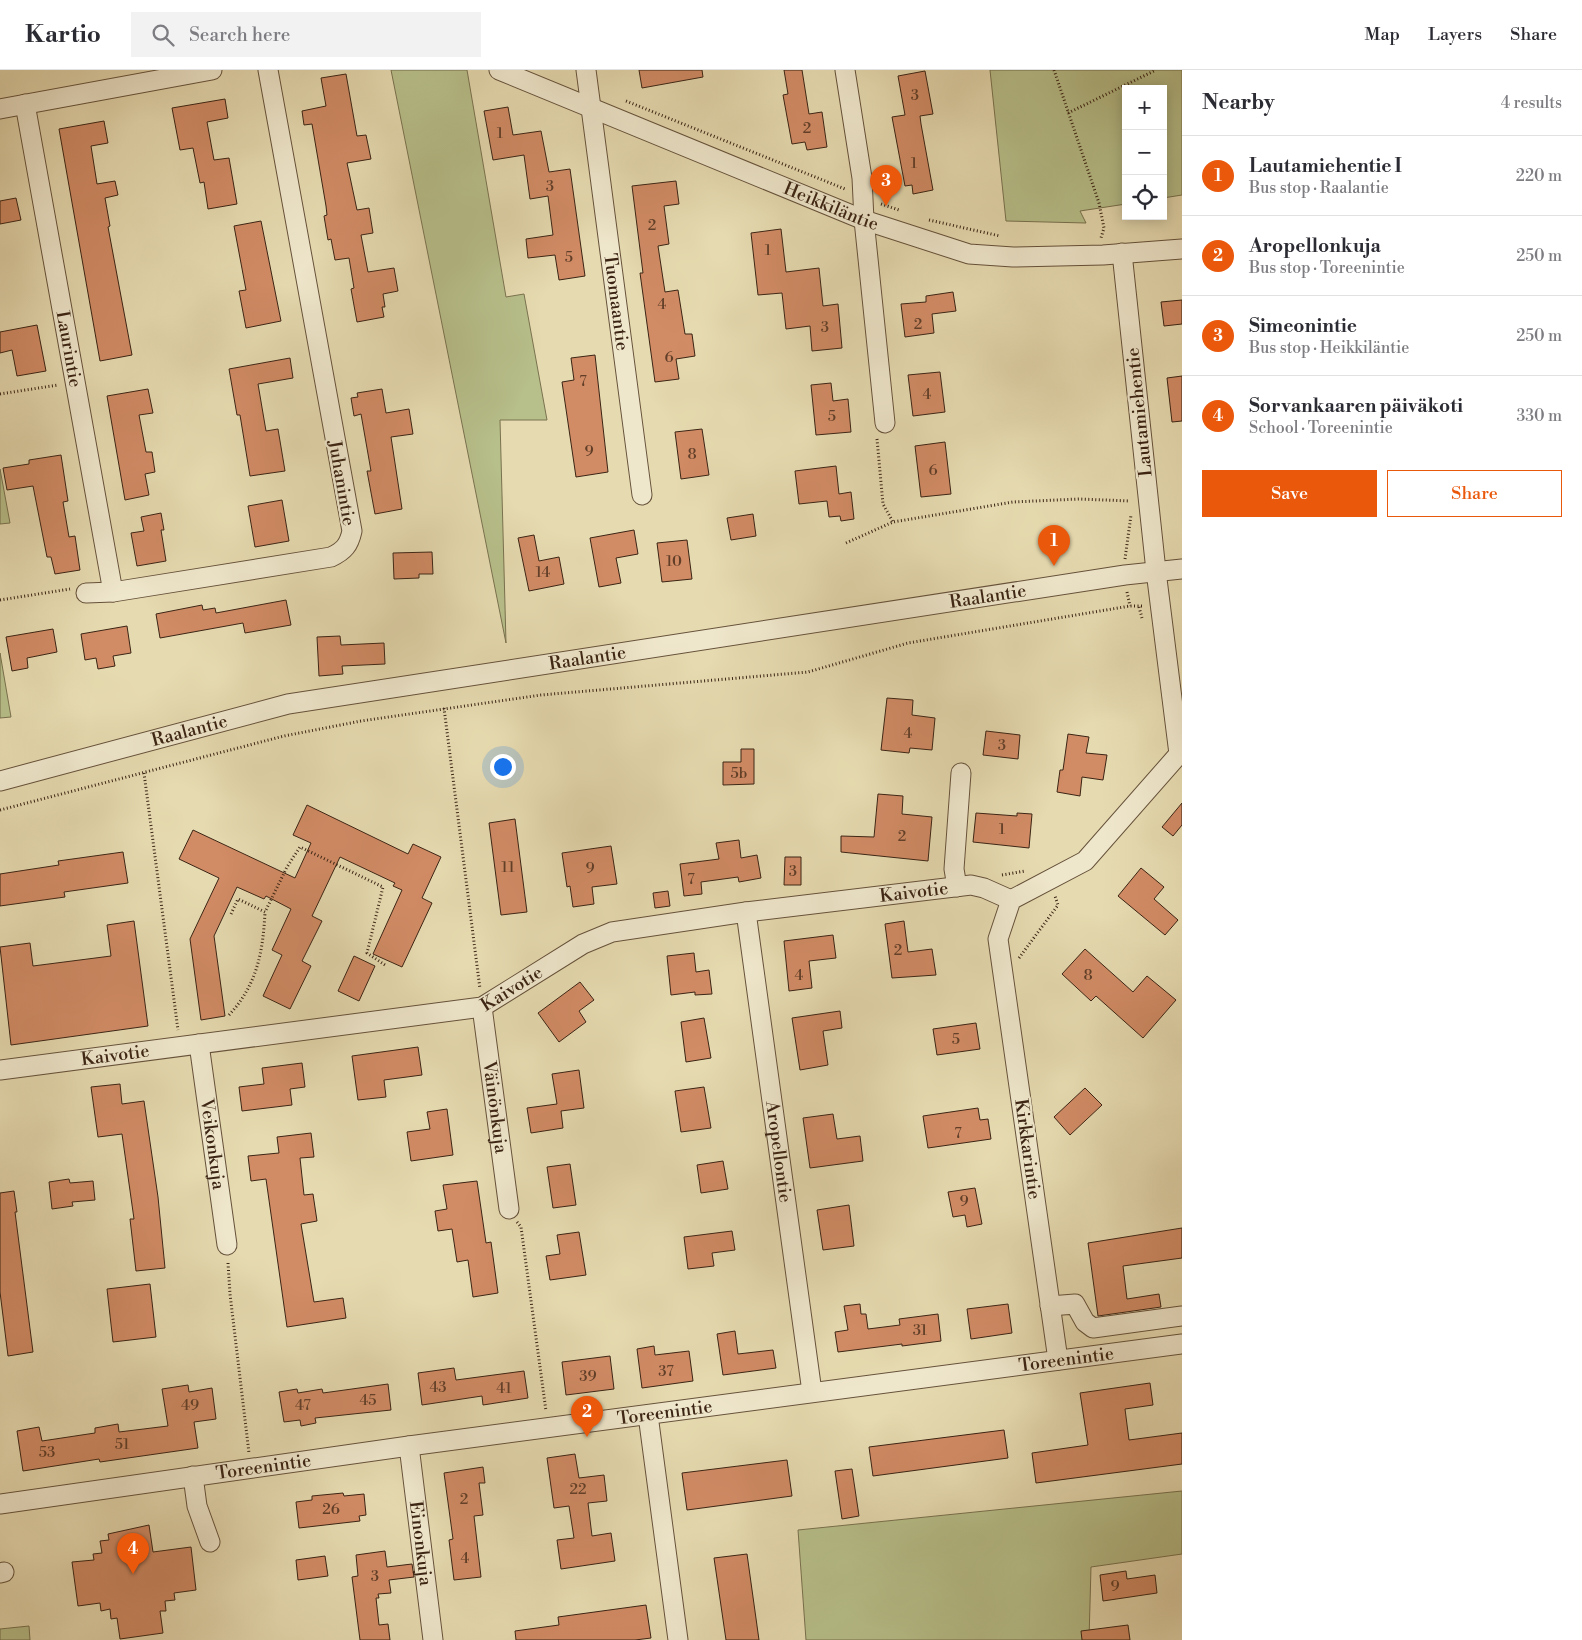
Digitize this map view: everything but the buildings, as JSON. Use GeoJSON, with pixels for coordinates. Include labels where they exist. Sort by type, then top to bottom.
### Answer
{"type":"FeatureCollection","features":[{"type":"Feature","properties":{"kind":"street"},"geometry":{"type":"LineString","coordinates":[[0,108],[212,70]]}},
{"type":"Feature","properties":{"kind":"street","name":"Juhanintie"},"geometry":{"type":"LineString","coordinates":[[86,593],[113,592],[331,557],[343,551],[350,542],[352,531],[268,70]]}},
{"type":"Feature","properties":{"kind":"street","name":"Heikkiläntie"},"geometry":{"type":"LineString","coordinates":[[499,70],[864,220],[969,254],[1013,257],[1182,249]]}},
{"type":"Feature","properties":{"kind":"street","name":"Tuomaantie"},"geometry":{"type":"LineString","coordinates":[[586,70],[642,495]]}},
{"type":"Feature","properties":{"kind":"street"},"geometry":{"type":"LineString","coordinates":[[845,70],[862,178],[864,220],[885,423]]}},
{"type":"Feature","properties":{"kind":"street","name":"Laurintie"},"geometry":{"type":"LineString","coordinates":[[25,104],[113,592]]}},
{"type":"Feature","properties":{"kind":"street","name":"Lautamiehentie"},"geometry":{"type":"LineString","coordinates":[[1122,253],[1156,571]]}},
{"type":"Feature","properties":{"kind":"street","name":"Raalantie"},"geometry":{"type":"LineString","coordinates":[[0,781],[288,704],[1125,575],[1182,569]]}},
{"type":"Feature","properties":{"kind":"street"},"geometry":{"type":"LineString","coordinates":[[1011,900],[1049,882],[1085,861],[1181,754],[1156,571]]}},
{"type":"Feature","properties":{"kind":"street"},"geometry":{"type":"LineString","coordinates":[[957,887],[954,869],[961,774]]}},
{"type":"Feature","properties":{"kind":"street","name":"Kaivotie"},"geometry":{"type":"LineString","coordinates":[[0,1070],[482,1007],[583,944],[612,932],[746,912],[971,885],[984,888],[1011,900]]}},
{"type":"Feature","properties":{"kind":"street","name":"Kirkkarintie"},"geometry":{"type":"LineString","coordinates":[[1011,900],[998,939],[1058,1360]]}},
{"type":"Feature","properties":{"kind":"street","name":"Aropellontie"},"geometry":{"type":"LineString","coordinates":[[746,912],[812,1392]]}},
{"type":"Feature","properties":{"kind":"street","name":"Väinönkuja"},"geometry":{"type":"LineString","coordinates":[[482,1007],[509,1209]]}},
{"type":"Feature","properties":{"kind":"street","name":"Veikonkuja"},"geometry":{"type":"LineString","coordinates":[[199,1044],[227,1244]]}},
{"type":"Feature","properties":{"kind":"street"},"geometry":{"type":"LineString","coordinates":[[1050,1306],[1074,1304],[1085,1322],[1094,1328],[1182,1316]]}},
{"type":"Feature","properties":{"kind":"street","name":"Toreenintie"},"geometry":{"type":"LineString","coordinates":[[0,1504],[548,1427],[1182,1344]]}},
{"type":"Feature","properties":{"kind":"street"},"geometry":{"type":"LineString","coordinates":[[648,1415],[678,1640]]}},
{"type":"Feature","properties":{"kind":"street","name":"Einonkuja"},"geometry":{"type":"LineString","coordinates":[[409,1446],[433,1640]]}},
{"type":"Feature","properties":{"kind":"street"},"geometry":{"type":"LineString","coordinates":[[194,1476],[197,1506],[210,1542]]}},
{"type":"Feature","properties":{"kind":"path"},"geometry":{"type":"LineString","coordinates":[[1054,70],[1099,203],[1104,228],[1101,239],[1103,254]]}},
{"type":"Feature","properties":{"kind":"path"},"geometry":{"type":"LineString","coordinates":[[1068,113],[1156,70]]}},
{"type":"Feature","properties":{"kind":"path"},"geometry":{"type":"LineString","coordinates":[[0,394],[76,382]]}},
{"type":"Feature","properties":{"kind":"path"},"geometry":{"type":"LineString","coordinates":[[885,423],[877,440],[883,504],[893,522]]}},
{"type":"Feature","properties":{"kind":"path"},"geometry":{"type":"LineString","coordinates":[[0,810],[284,736],[444,708],[541,695],[808,672],[908,643],[1130,606],[1125,575],[1125,553],[1131,514],[1128,492]]}},
{"type":"Feature","properties":{"kind":"path"},"geometry":{"type":"LineString","coordinates":[[846,543],[893,522],[1013,502],[1079,499],[1130,502],[1148,499]]}},
{"type":"Feature","properties":{"kind":"path"},"geometry":{"type":"LineString","coordinates":[[0,600],[70,589],[86,593]]}},
{"type":"Feature","properties":{"kind":"path"},"geometry":{"type":"LineString","coordinates":[[1139,607],[1143,622]]}},
{"type":"Feature","properties":{"kind":"path"},"geometry":{"type":"LineString","coordinates":[[444,708],[482,1007]]}},
{"type":"Feature","properties":{"kind":"path"},"geometry":{"type":"LineString","coordinates":[[144,773],[180,1046]]}},
{"type":"Feature","properties":{"kind":"path"},"geometry":{"type":"LineString","coordinates":[[230,1016],[243,1000],[257,973],[264,945],[265,912],[287,867],[300,846],[382,887],[367,953],[385,965]]}},
{"type":"Feature","properties":{"kind":"path"},"geometry":{"type":"LineString","coordinates":[[999,876],[1043,867],[1058,905],[1014,964]]}},
{"type":"Feature","properties":{"kind":"path"},"geometry":{"type":"LineString","coordinates":[[231,914],[238,899],[265,912]]}},
{"type":"Feature","properties":{"kind":"path"},"geometry":{"type":"LineString","coordinates":[[509,1209],[521,1228],[548,1427]]}},
{"type":"Feature","properties":{"kind":"path"},"geometry":{"type":"LineString","coordinates":[[227,1244],[230,1294],[251,1468]]}},
{"type":"Feature","properties":{"kind":"green space"},"geometry":{"type":"Polygon","coordinates":[[[391,70],[467,70],[506,297],[524,294],[547,420],[500,420],[506,643],[391,70]]]}},
{"type":"Feature","properties":{"kind":"green space"},"geometry":{"type":"Polygon","coordinates":[[[990,70],[1182,70],[1182,195],[1167,197],[1167,85],[1122,85],[1122,205],[1080,211],[1086,223],[1006,221],[990,70]]]}},
{"type":"Feature","properties":{"kind":"green space"},"geometry":{"type":"Polygon","coordinates":[[[0,469],[10,523],[0,524],[0,469]]]}},
{"type":"Feature","properties":{"kind":"green space"},"geometry":{"type":"Polygon","coordinates":[[[0,653],[11,717],[0,718],[0,653]]]}},
{"type":"Feature","properties":{"kind":"green space"},"geometry":{"type":"Polygon","coordinates":[[[1182,1491],[1182,1554],[1091,1567],[1089,1640],[806,1640],[798,1530],[1182,1491]]]}},
{"type":"Feature","properties":{"kind":"green space"},"geometry":{"type":"Polygon","coordinates":[[[29,1626],[30,1640],[0,1640],[0,1629],[29,1626]]]}},
{"type":"Feature","properties":{"kind":"place","name":"Simeonintie"},"geometry":{"type":"Point","coordinates":[886,206]}},
{"type":"Feature","properties":{"kind":"place","name":"Lautamiehentie I"},"geometry":{"type":"Point","coordinates":[1054,566]}},
{"type":"Feature","properties":{"kind":"place","name":"Aropellonkuja"},"geometry":{"type":"Point","coordinates":[587,1437]}},
{"type":"Feature","properties":{"kind":"place","name":"Sorvankaaren päiväkoti"},"geometry":{"type":"Point","coordinates":[133,1574]}}]}
